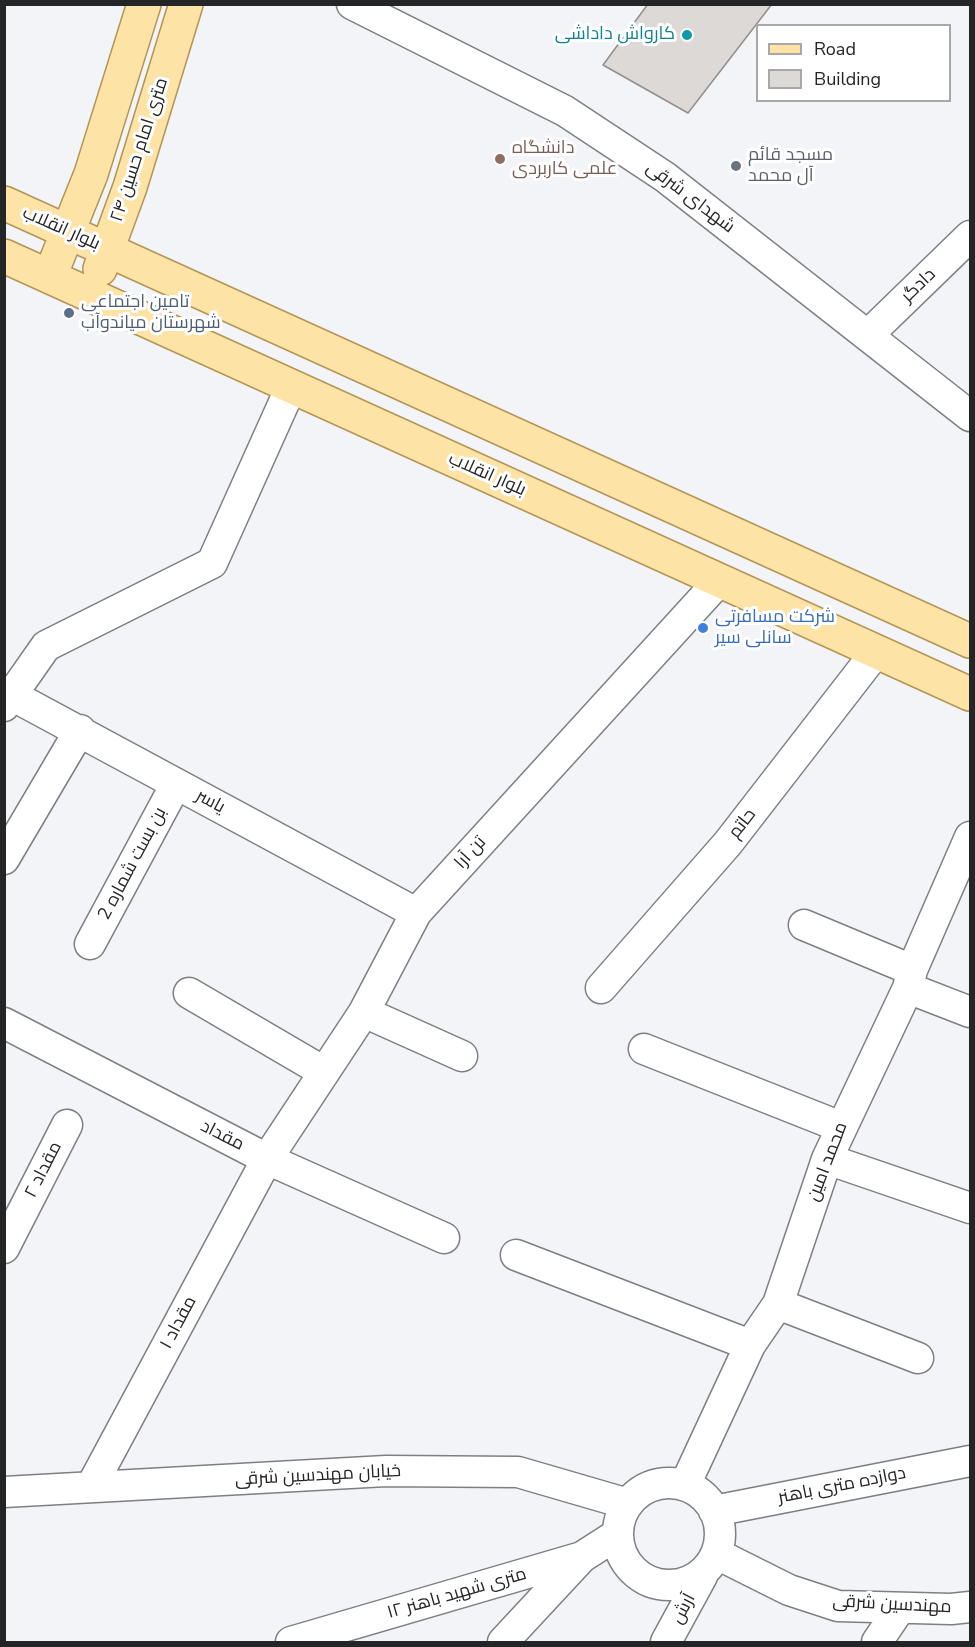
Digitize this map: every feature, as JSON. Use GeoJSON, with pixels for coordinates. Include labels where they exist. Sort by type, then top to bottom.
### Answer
{"type":"FeatureCollection","features":[{"type":"Feature","properties":{"kind":"main road"},"geometry":{"type":"LineString","coordinates":[[50,276],[91,174],[144,4]]}},
{"type":"Feature","properties":{"kind":"main road","name":"۲۴ متری امام حسین"},"geometry":{"type":"LineString","coordinates":[[91,293],[130,187],[186,4]]}},
{"type":"Feature","properties":{"kind":"main road","name":"بلوار انقلاب"},"geometry":{"type":"LineString","coordinates":[[4,203],[970,641]]}},
{"type":"Feature","properties":{"kind":"main road","name":"بلوار انقلاب"},"geometry":{"type":"LineString","coordinates":[[4,256],[91,293],[291,387],[970,694]]}},
{"type":"Feature","properties":{"kind":"street","name":"شهدای شرقی"},"geometry":{"type":"LineString","coordinates":[[352,4],[565,111],[665,177],[970,416]]}},
{"type":"Feature","properties":{"kind":"street","name":"دادگر"},"geometry":{"type":"LineString","coordinates":[[868,335],[970,236]]}},
{"type":"Feature","properties":{"kind":"street"},"geometry":{"type":"LineString","coordinates":[[7,697],[46,646],[212,563],[291,387]]}},
{"type":"Feature","properties":{"kind":"street","name":"تن آرا"},"geometry":{"type":"LineString","coordinates":[[267,1159],[364,1012],[416,913],[720,580]]}},
{"type":"Feature","properties":{"kind":"street","name":"حاتم"},"geometry":{"type":"LineString","coordinates":[[601,988],[728,843],[876,652]]}},
{"type":"Feature","properties":{"kind":"street","name":"یاسر"},"geometry":{"type":"LineString","coordinates":[[7,697],[80,730],[416,913]]}},
{"type":"Feature","properties":{"kind":"street"},"geometry":{"type":"LineString","coordinates":[[4,859],[80,730]]}},
{"type":"Feature","properties":{"kind":"street","name":"بن بست شماره 2"},"geometry":{"type":"LineString","coordinates":[[90,944],[176,784]]}},
{"type":"Feature","properties":{"kind":"street","name":"محمد امین"},"geometry":{"type":"LineString","coordinates":[[685,1485],[750,1345],[778,1304],[827,1159],[964,867],[970,837]]}},
{"type":"Feature","properties":{"kind":"street"},"geometry":{"type":"LineString","coordinates":[[804,925],[970,1012]]}},
{"type":"Feature","properties":{"kind":"street"},"geometry":{"type":"LineString","coordinates":[[189,993],[324,1072]]}},
{"type":"Feature","properties":{"kind":"street"},"geometry":{"type":"LineString","coordinates":[[364,1012],[462,1056]]}},
{"type":"Feature","properties":{"kind":"street","name":"مقداد"},"geometry":{"type":"LineString","coordinates":[[4,1023],[267,1159],[444,1238]]}},
{"type":"Feature","properties":{"kind":"street"},"geometry":{"type":"LineString","coordinates":[[644,1049],[841,1127]]}},
{"type":"Feature","properties":{"kind":"street","name":"مقداد ۲"},"geometry":{"type":"LineString","coordinates":[[4,1248],[67,1125]]}},
{"type":"Feature","properties":{"kind":"street","name":"مقداد ۱"},"geometry":{"type":"LineString","coordinates":[[91,1487],[267,1159]]}},
{"type":"Feature","properties":{"kind":"street"},"geometry":{"type":"LineString","coordinates":[[827,1159],[970,1208]]}},
{"type":"Feature","properties":{"kind":"street"},"geometry":{"type":"LineString","coordinates":[[516,1255],[750,1345]]}},
{"type":"Feature","properties":{"kind":"street"},"geometry":{"type":"LineString","coordinates":[[778,1304],[918,1358]]}},
{"type":"Feature","properties":{"kind":"street","name":"دوازده متری باهنر"},"geometry":{"type":"LineString","coordinates":[[714,1511],[970,1461]]}},
{"type":"Feature","properties":{"kind":"street","name":"خیابان مهندسین شرقی"},"geometry":{"type":"LineString","coordinates":[[4,1492],[386,1471],[518,1472],[628,1504]]}},
{"type":"Feature","properties":{"kind":"street"},"geometry":{"type":"LineString","coordinates":[[669,1483],[685,1485],[699,1492],[714,1511],[721,1536],[709,1565],[677,1584],[660,1584],[643,1578],[626,1559],[618,1534],[620,1518],[628,1504],[639,1493],[653,1485],[669,1483]]}},
{"type":"Feature","properties":{"kind":"street","name":"۱۲ متری شهید باهنر"},"geometry":{"type":"LineString","coordinates":[[291,1642],[582,1557],[618,1534]]}},
{"type":"Feature","properties":{"kind":"street"},"geometry":{"type":"LineString","coordinates":[[503,1642],[582,1557]]}},
{"type":"Feature","properties":{"kind":"street","name":"مهندسین شرقی"},"geometry":{"type":"LineString","coordinates":[[709,1565],[838,1606],[951,1610],[970,1607]]}},
{"type":"Feature","properties":{"kind":"street","name":"آرش"},"geometry":{"type":"LineString","coordinates":[[666,1642],[709,1565]]}},
{"type":"Feature","properties":{"kind":"street"},"geometry":{"type":"LineString","coordinates":[[877,1642],[900,1608]]}},
{"type":"Feature","properties":{"kind":"building","name":"کارواش داداشی"},"geometry":{"type":"Polygon","coordinates":[[[648,4],[772,4],[688,113],[603,65],[648,4]]]}},
{"type":"Feature","properties":{"kind":"place","name":"کارواش داداشی"},"geometry":{"type":"Point","coordinates":[687,35]}},
{"type":"Feature","properties":{"kind":"place","name":"دانشگاه علمی کاربردی"},"geometry":{"type":"Point","coordinates":[500,159]}},
{"type":"Feature","properties":{"kind":"place","name":"مسجد قائم آل محمد"},"geometry":{"type":"Point","coordinates":[736,166]}},
{"type":"Feature","properties":{"kind":"place","name":"تامین اجتماعی شهرستان میاندوآب"},"geometry":{"type":"Point","coordinates":[69,313]}},
{"type":"Feature","properties":{"kind":"place","name":"شرکت مسافرتی سانلی سیر"},"geometry":{"type":"Point","coordinates":[703,628]}}]}
